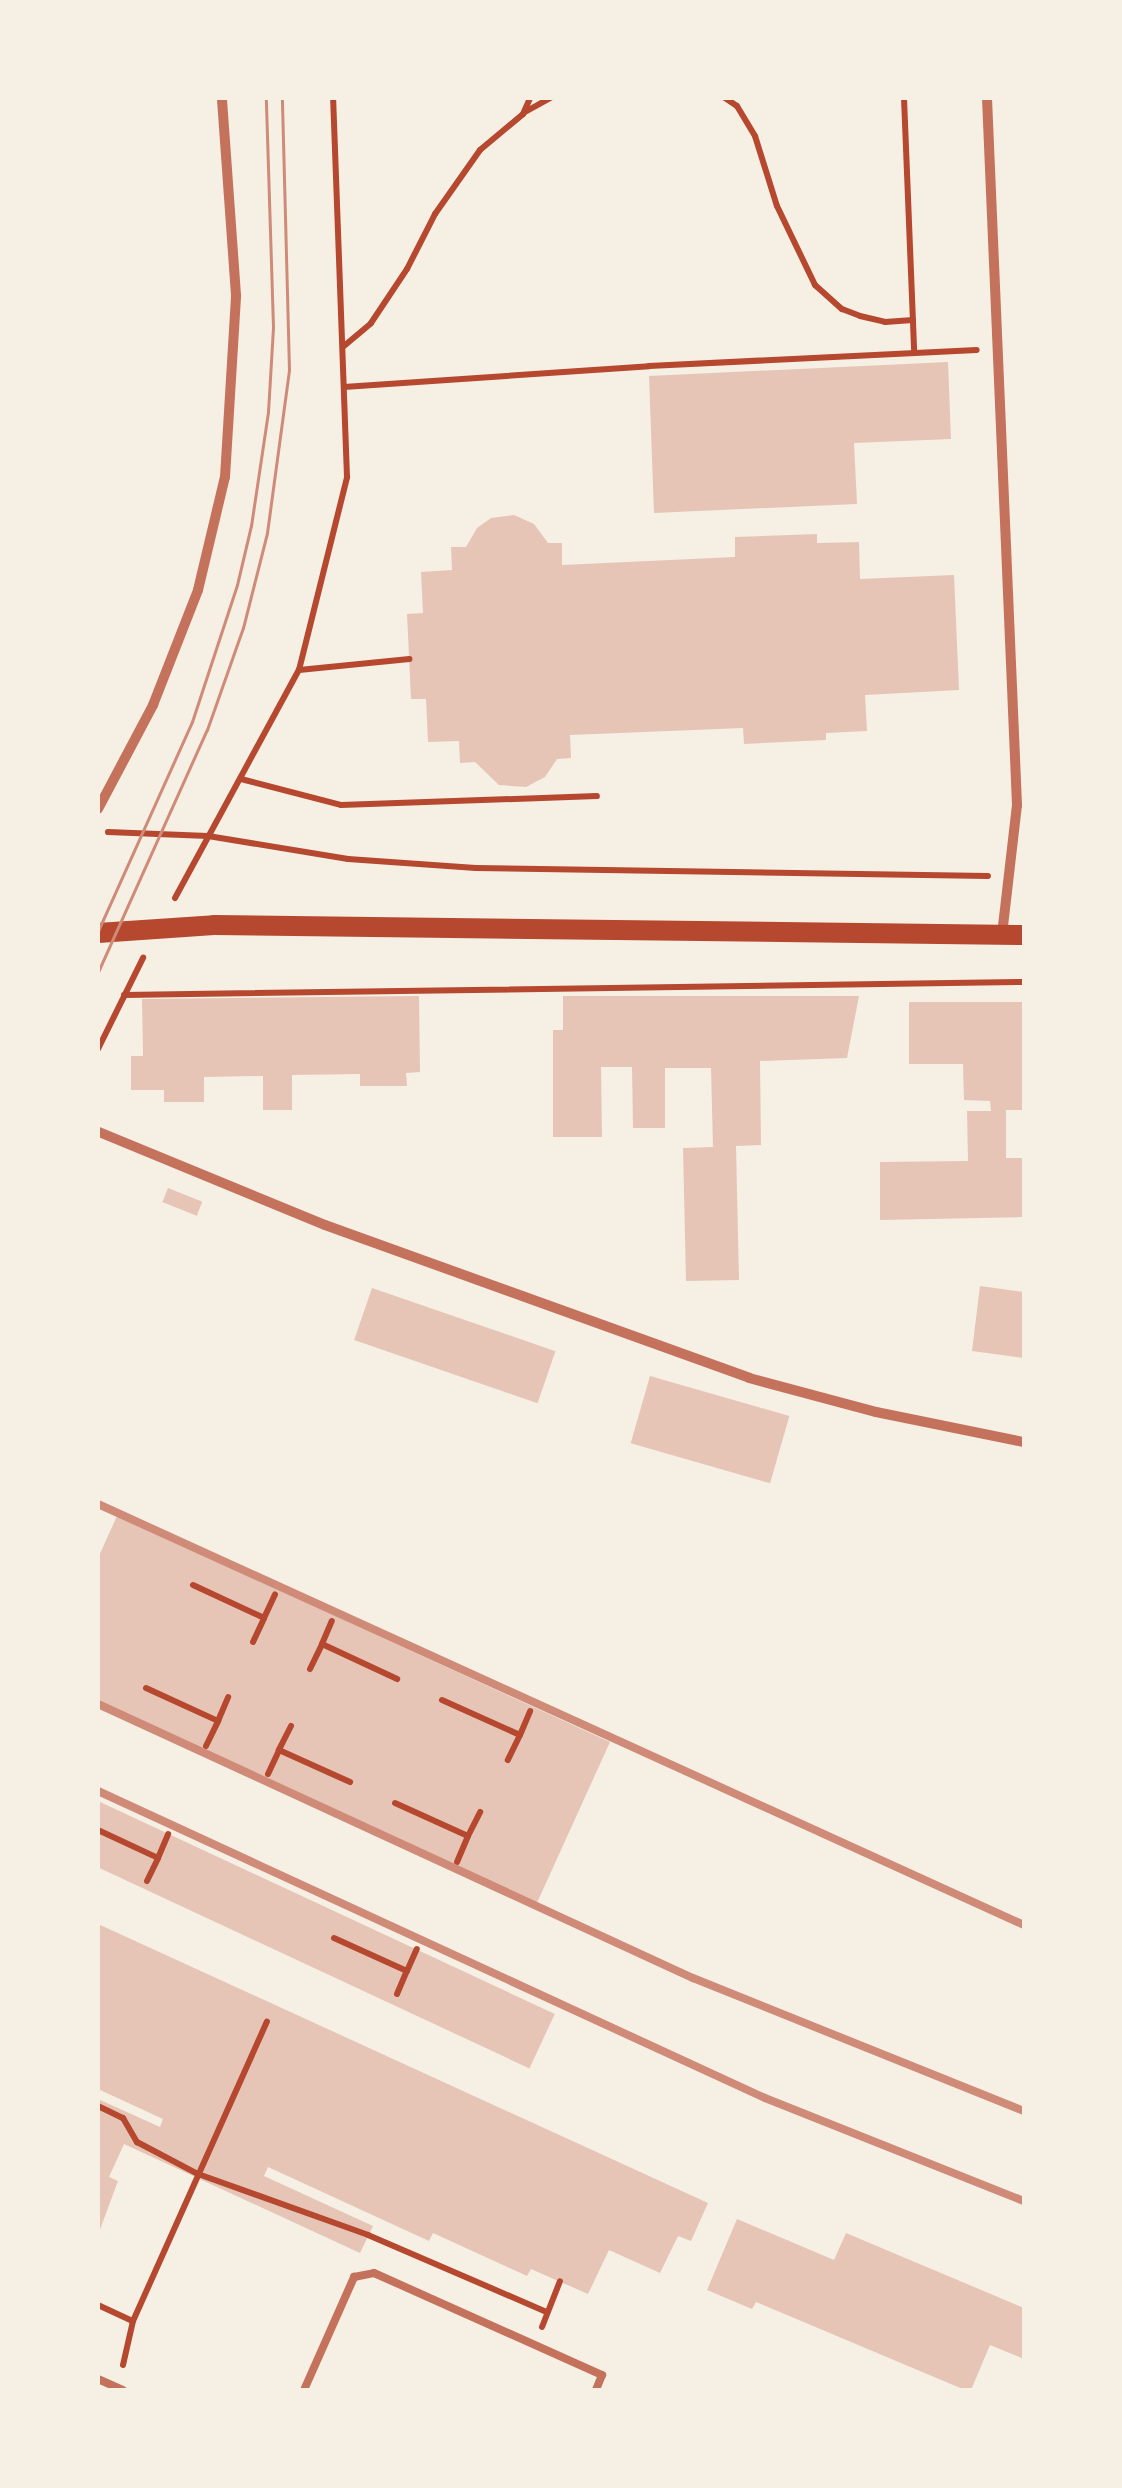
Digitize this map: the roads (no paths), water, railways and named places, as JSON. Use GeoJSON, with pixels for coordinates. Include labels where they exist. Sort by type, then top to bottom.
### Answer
{"type":"FeatureCollection","features":[{"type":"Feature","properties":{"kind":"main road"},"geometry":{"type":"LineString","coordinates":[[98,934],[214,925],[1024,935]]}},
{"type":"Feature","properties":{"kind":"street"},"geometry":{"type":"LineString","coordinates":[[98,809],[154,705],[198,590],[225,477],[236,296],[222,98]]}},
{"type":"Feature","properties":{"kind":"street"},"geometry":{"type":"LineString","coordinates":[[987,98],[1017,805],[1002,934]]}},
{"type":"Feature","properties":{"kind":"street"},"geometry":{"type":"LineString","coordinates":[[100,1132],[325,1224],[733,1372],[876,1412],[1024,1442]]}},
{"type":"Feature","properties":{"kind":"lane"},"geometry":{"type":"LineString","coordinates":[[304,2390],[354,2278],[374,2273],[602,2375],[596,2390]]}},
{"type":"Feature","properties":{"kind":"lane"},"geometry":{"type":"LineString","coordinates":[[98,2379],[121,2389]]}},
{"type":"Feature","properties":{"kind":"tram line"},"geometry":{"type":"LineString","coordinates":[[98,931],[192,722],[237,585],[251,526],[268,412],[273,327],[266,98]]}},
{"type":"Feature","properties":{"kind":"tram line"},"geometry":{"type":"LineString","coordinates":[[98,972],[207,730],[243,628],[267,533],[289,370],[282,98]]}},
{"type":"Feature","properties":{"kind":"railway"},"geometry":{"type":"LineString","coordinates":[[98,1504],[1024,1925]]}},
{"type":"Feature","properties":{"kind":"railway"},"geometry":{"type":"LineString","coordinates":[[98,1704],[693,1978],[1024,2111]]}},
{"type":"Feature","properties":{"kind":"railway"},"geometry":{"type":"LineString","coordinates":[[98,1791],[765,2098],[1024,2201]]}}]}
